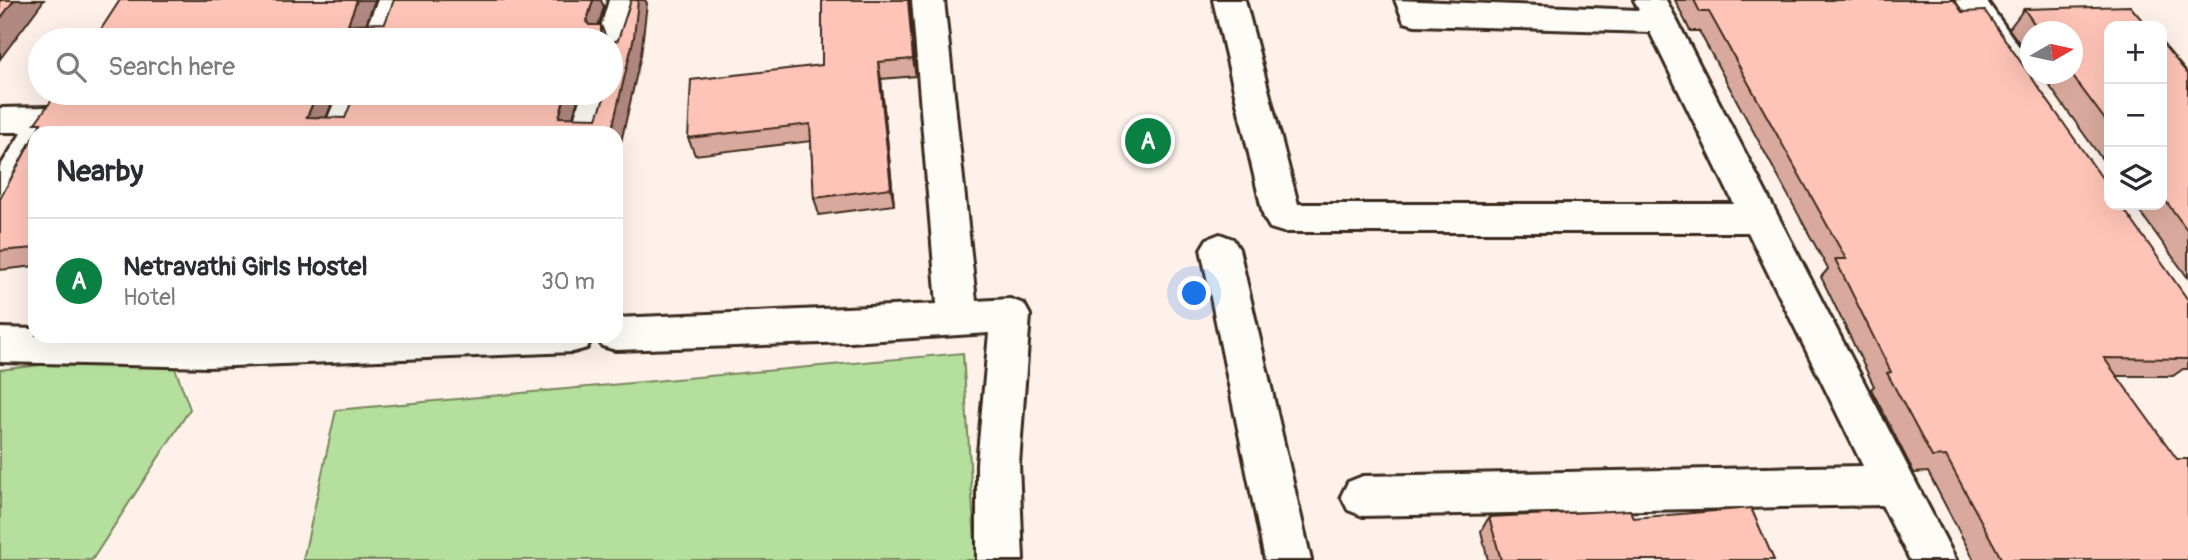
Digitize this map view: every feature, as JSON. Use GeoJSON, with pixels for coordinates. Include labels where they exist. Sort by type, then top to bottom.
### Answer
{"type":"FeatureCollection","features":[{"type":"Feature","properties":{"kind":"street"},"geometry":{"type":"LineString","coordinates":[[382,28],[394,0]]}},
{"type":"Feature","properties":{"kind":"street"},"geometry":{"type":"LineString","coordinates":[[617,28],[625,0]]}},
{"type":"Feature","properties":{"kind":"street"},"geometry":{"type":"LineString","coordinates":[[928,0],[958,319]]}},
{"type":"Feature","properties":{"kind":"street"},"geometry":{"type":"LineString","coordinates":[[1228,0],[1283,218],[1760,218]]}},
{"type":"Feature","properties":{"kind":"street"},"geometry":{"type":"LineString","coordinates":[[1411,0],[1415,13],[1655,11],[1933,560]]}},
{"type":"Feature","properties":{"kind":"street"},"geometry":{"type":"LineString","coordinates":[[1969,0],[2020,72]]}},
{"type":"Feature","properties":{"kind":"street"},"geometry":{"type":"LineString","coordinates":[[342,126],[350,105]]}},
{"type":"Feature","properties":{"kind":"street"},"geometry":{"type":"LineString","coordinates":[[589,126],[595,105]]}},
{"type":"Feature","properties":{"kind":"street"},"geometry":{"type":"LineString","coordinates":[[0,120],[47,121]]}},
{"type":"Feature","properties":{"kind":"street"},"geometry":{"type":"LineString","coordinates":[[0,197],[28,152]]}},
{"type":"Feature","properties":{"kind":"street"},"geometry":{"type":"LineString","coordinates":[[1220,249],[1288,560]]}},
{"type":"Feature","properties":{"kind":"street"},"geometry":{"type":"LineString","coordinates":[[623,334],[1010,315],[998,464],[1000,560]]}},
{"type":"Feature","properties":{"kind":"street"},"geometry":{"type":"LineString","coordinates":[[0,345],[169,343]]}},
{"type":"Feature","properties":{"kind":"street"},"geometry":{"type":"LineString","coordinates":[[1363,496],[1895,485]]}},
{"type":"Feature","properties":{"kind":"green space"},"geometry":{"type":"Polygon","coordinates":[[[168,349],[190,409],[92,560],[0,560],[0,370],[168,349]]]}},
{"type":"Feature","properties":{"kind":"green space"},"geometry":{"type":"Polygon","coordinates":[[[963,353],[976,560],[303,560],[336,410],[963,353]]]}},
{"type":"Feature","properties":{"kind":"building"},"geometry":{"type":"Polygon","coordinates":[[[0,0],[14,0],[0,19],[0,0]]]}},
{"type":"Feature","properties":{"kind":"building"},"geometry":{"type":"Polygon","coordinates":[[[120,0],[357,0],[348,24],[385,23],[394,0],[593,0],[587,21],[589,25],[601,25],[601,28],[102,28],[120,0]]]}},
{"type":"Feature","properties":{"kind":"building"},"geometry":{"type":"Polygon","coordinates":[[[631,0],[638,0],[634,37],[623,83],[623,28],[631,0]]]}},
{"type":"Feature","properties":{"kind":"building"},"geometry":{"type":"Polygon","coordinates":[[[822,0],[908,0],[913,59],[878,62],[891,188],[814,198],[810,124],[688,138],[691,80],[822,65],[822,0]]]}},
{"type":"Feature","properties":{"kind":"building"},"geometry":{"type":"Polygon","coordinates":[[[1694,0],[1954,0],[1962,12],[1985,11],[2020,61],[2020,84],[2036,84],[2104,181],[2104,210],[2125,210],[2188,300],[2188,359],[2104,358],[2177,459],[2188,459],[2188,560],[2002,560],[1946,456],[1932,457],[1887,373],[1891,372],[1835,259],[1846,259],[1709,12],[1700,12],[1694,0]]]}},
{"type":"Feature","properties":{"kind":"building"},"geometry":{"type":"Polygon","coordinates":[[[2130,6],[2143,21],[2104,21],[2104,118],[2078,84],[2083,84],[2083,21],[2032,21],[2024,9],[2130,6]]]}},
{"type":"Feature","properties":{"kind":"building"},"geometry":{"type":"Polygon","coordinates":[[[2167,49],[2188,74],[2188,231],[2167,203],[2167,49]]]}},
{"type":"Feature","properties":{"kind":"building"},"geometry":{"type":"Polygon","coordinates":[[[48,105],[312,105],[307,117],[345,118],[350,105],[562,105],[559,117],[597,118],[602,105],[618,105],[613,126],[40,126],[41,123],[35,123],[48,105]]]}},
{"type":"Feature","properties":{"kind":"building"},"geometry":{"type":"Polygon","coordinates":[[[28,147],[28,249],[0,251],[0,199],[28,147]]]}},
{"type":"Feature","properties":{"kind":"building"},"geometry":{"type":"Polygon","coordinates":[[[1751,508],[1774,560],[1501,560],[1489,517],[1630,510],[1633,518],[1751,508]]]}},
{"type":"Feature","properties":{"kind":"place","name":"Netravathi Girls Hostel"},"geometry":{"type":"Point","coordinates":[1148,141]}}]}
